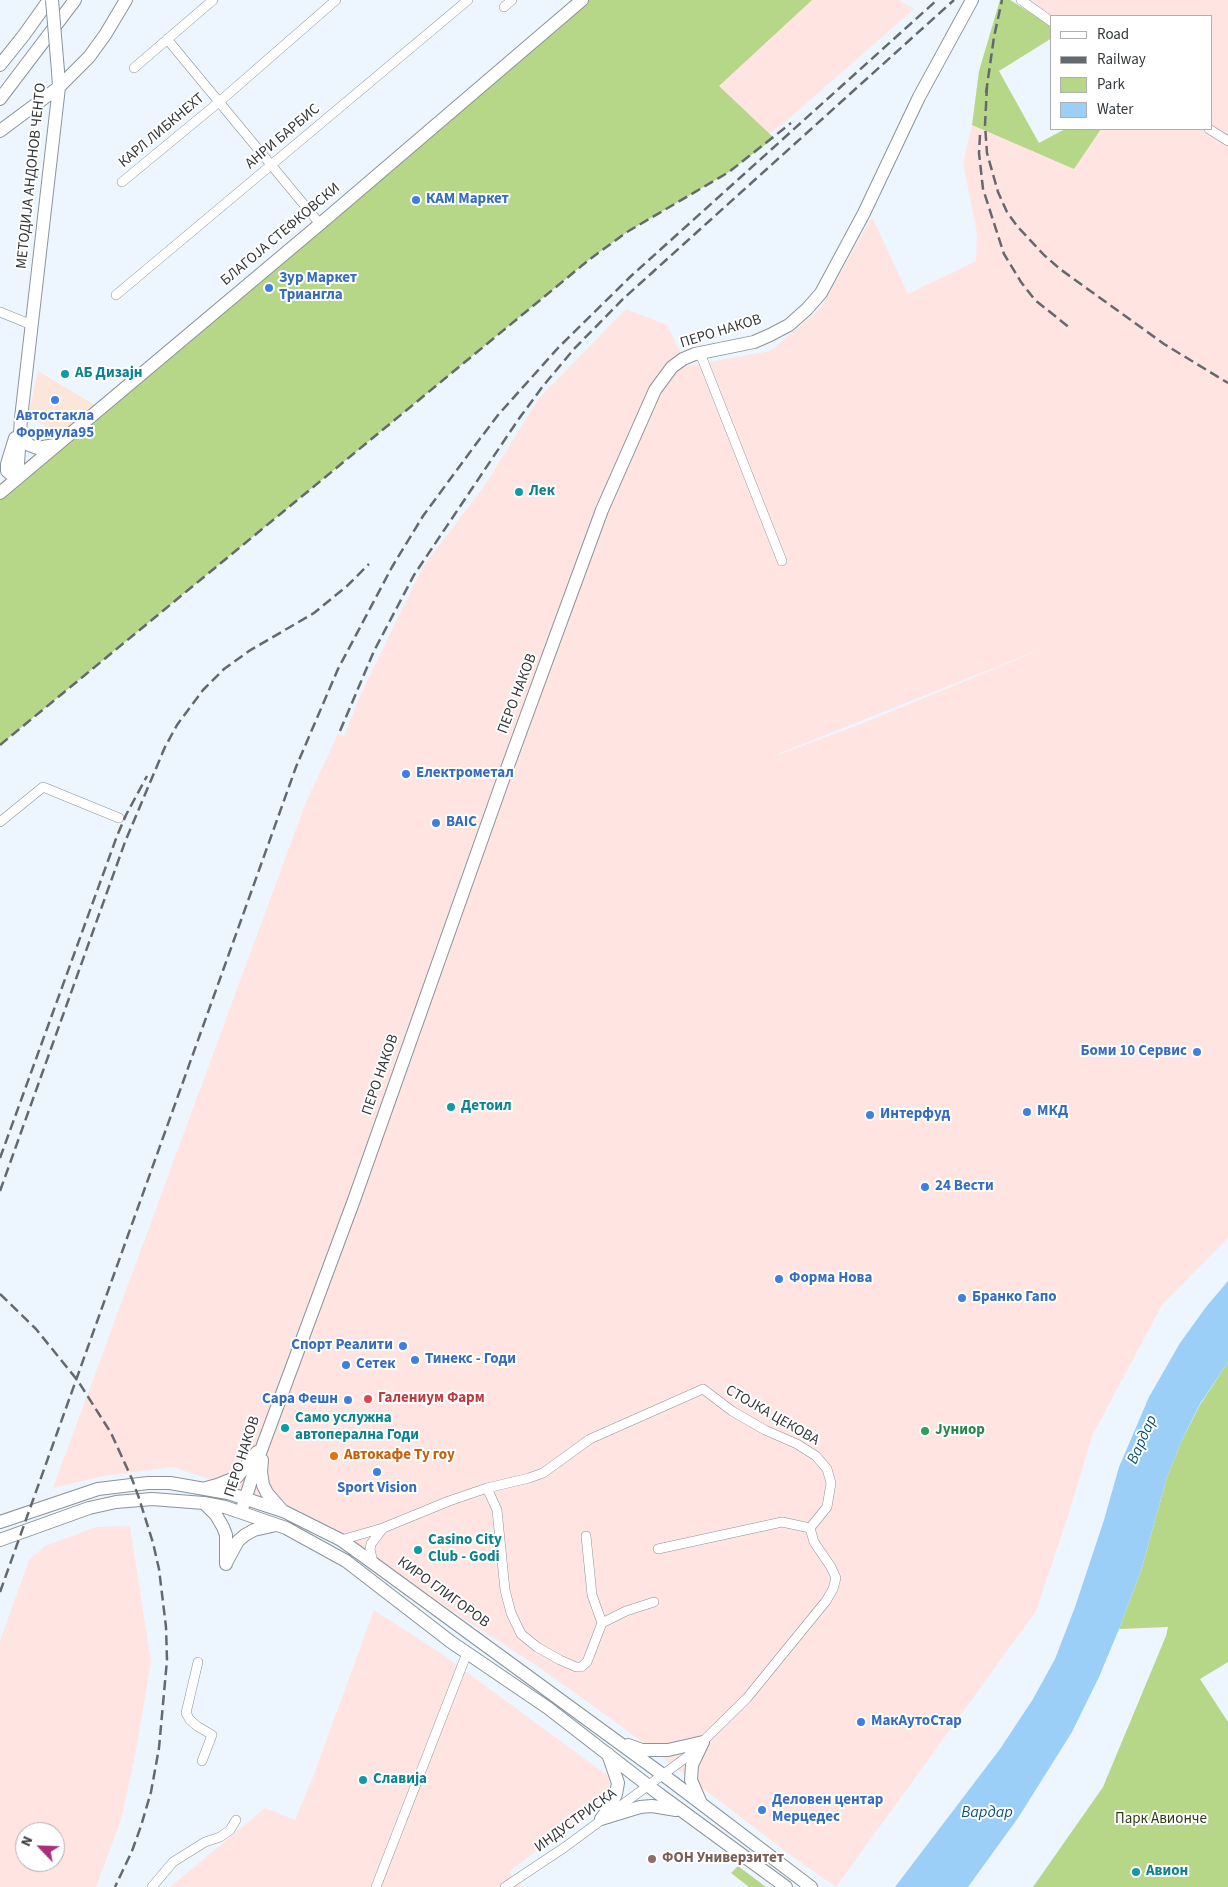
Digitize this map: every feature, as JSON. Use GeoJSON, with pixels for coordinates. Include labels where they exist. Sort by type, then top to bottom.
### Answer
{"type":"FeatureCollection","features":[{"type":"Feature","properties":{"kind":"street"},"geometry":{"type":"LineString","coordinates":[[0,65],[51,0]]}},
{"type":"Feature","properties":{"kind":"street","name":"МЕТОДИЈА АНДОНОВ ЧЕНТО"},"geometry":{"type":"LineString","coordinates":[[18,479],[21,418],[59,87],[51,0]]}},
{"type":"Feature","properties":{"kind":"street"},"geometry":{"type":"LineString","coordinates":[[0,98],[75,0]]}},
{"type":"Feature","properties":{"kind":"street"},"geometry":{"type":"LineString","coordinates":[[0,131],[59,87],[89,57],[126,0]]}},
{"type":"Feature","properties":{"kind":"street"},"geometry":{"type":"LineString","coordinates":[[134,68],[213,0]]}},
{"type":"Feature","properties":{"kind":"street","name":"КАРЛ ЛИБКНЕХТ"},"geometry":{"type":"LineString","coordinates":[[122,182],[219,102],[336,0]]}},
{"type":"Feature","properties":{"kind":"street","name":"АНРИ БАРБИС"},"geometry":{"type":"LineString","coordinates":[[116,296],[468,0]]}},
{"type":"Feature","properties":{"kind":"street"},"geometry":{"type":"LineString","coordinates":[[504,7],[512,0]]}},
{"type":"Feature","properties":{"kind":"street","name":"БЛАГОЈА СТЕФКОВСКИ"},"geometry":{"type":"LineString","coordinates":[[0,494],[582,0]]}},
{"type":"Feature","properties":{"kind":"street","name":"ПЕРО НАКОВ"},"geometry":{"type":"LineString","coordinates":[[241,1512],[264,1442],[354,1200],[505,774],[612,484],[655,390],[672,367],[683,359],[700,353],[754,342],[770,335],[789,325],[821,293],[864,213],[920,97],[972,0]]}},
{"type":"Feature","properties":{"kind":"street"},"geometry":{"type":"LineString","coordinates":[[1022,0],[1050,21]]}},
{"type":"Feature","properties":{"kind":"street","name":"КАРЛ ЛИБКНЕХТ"},"geometry":{"type":"LineString","coordinates":[[167,39],[320,224]]}},
{"type":"Feature","properties":{"kind":"street"},"geometry":{"type":"LineString","coordinates":[[1211,130],[1228,141]]}},
{"type":"Feature","properties":{"kind":"street"},"geometry":{"type":"LineString","coordinates":[[0,312],[32,325]]}},
{"type":"Feature","properties":{"kind":"street"},"geometry":{"type":"LineString","coordinates":[[700,353],[782,561]]}},
{"type":"Feature","properties":{"kind":"street","name":"МЕТОДИЈА АНДОНОВ ЧЕНТО"},"geometry":{"type":"LineString","coordinates":[[0,479],[7,464],[21,418]]}},
{"type":"Feature","properties":{"kind":"street"},"geometry":{"type":"LineString","coordinates":[[20,433],[29,445],[37,448],[43,449],[60,444]]}},
{"type":"Feature","properties":{"kind":"street"},"geometry":{"type":"LineString","coordinates":[[7,464],[7,471],[18,479]]}},
{"type":"Feature","properties":{"kind":"street"},"geometry":{"type":"LineString","coordinates":[[0,822],[43,787],[119,818]]}},
{"type":"Feature","properties":{"kind":"street","name":"СТОЈКА ЦЕКОВА"},"geometry":{"type":"LineString","coordinates":[[341,1540],[383,1528],[449,1500],[529,1478],[543,1472],[590,1439],[703,1389],[732,1411],[816,1456],[827,1469],[831,1483],[827,1507],[810,1528]]}},
{"type":"Feature","properties":{"kind":"street"},"geometry":{"type":"LineString","coordinates":[[202,1488],[217,1485],[237,1477],[264,1442]]}},
{"type":"Feature","properties":{"kind":"street"},"geometry":{"type":"LineString","coordinates":[[264,1442],[262,1480],[267,1493],[282,1510]]}},
{"type":"Feature","properties":{"kind":"street","name":"КИРО ГЛИГОРОВ"},"geometry":{"type":"LineString","coordinates":[[0,1522],[60,1501],[113,1486],[148,1483],[170,1483],[202,1488],[246,1498],[282,1510],[341,1540],[662,1775],[811,1887]]}},
{"type":"Feature","properties":{"kind":"street"},"geometry":{"type":"LineString","coordinates":[[487,1488],[496,1510],[505,1590],[511,1613],[521,1634],[537,1647],[576,1667],[581,1667],[587,1662],[602,1623],[592,1595],[586,1536]]}},
{"type":"Feature","properties":{"kind":"street"},"geometry":{"type":"LineString","coordinates":[[0,1540],[82,1510],[116,1502],[152,1499],[204,1503],[241,1512],[286,1528],[346,1561],[467,1653],[548,1708],[786,1887]]}},
{"type":"Feature","properties":{"kind":"street"},"geometry":{"type":"LineString","coordinates":[[204,1503],[216,1515],[224,1527],[226,1535],[226,1564],[238,1541],[245,1535],[254,1530],[276,1525]]}},
{"type":"Feature","properties":{"kind":"street"},"geometry":{"type":"LineString","coordinates":[[658,1549],[782,1522],[810,1528],[814,1542],[836,1578],[833,1589],[826,1601],[773,1669],[727,1720],[688,1756],[662,1775]]}},
{"type":"Feature","properties":{"kind":"street"},"geometry":{"type":"LineString","coordinates":[[373,1563],[370,1549],[371,1544],[383,1528]]}},
{"type":"Feature","properties":{"kind":"street"},"geometry":{"type":"LineString","coordinates":[[602,1623],[626,1611],[654,1602]]}},
{"type":"Feature","properties":{"kind":"street"},"geometry":{"type":"LineString","coordinates":[[376,1887],[467,1653]]}},
{"type":"Feature","properties":{"kind":"street"},"geometry":{"type":"LineString","coordinates":[[198,1662],[186,1713],[197,1726],[212,1735],[202,1761]]}},
{"type":"Feature","properties":{"kind":"street"},"geometry":{"type":"LineString","coordinates":[[610,1737],[642,1750],[668,1750],[703,1742]]}},
{"type":"Feature","properties":{"kind":"street"},"geometry":{"type":"LineString","coordinates":[[702,1805],[691,1780],[692,1765],[703,1742]]}},
{"type":"Feature","properties":{"kind":"street"},"geometry":{"type":"LineString","coordinates":[[601,1819],[611,1805],[618,1783],[608,1754]]}},
{"type":"Feature","properties":{"kind":"street","name":"ИНДУСТРИСКА"},"geometry":{"type":"LineString","coordinates":[[505,1887],[565,1847],[662,1775]]}},
{"type":"Feature","properties":{"kind":"street"},"geometry":{"type":"LineString","coordinates":[[601,1819],[640,1807],[652,1806],[669,1808],[691,1816]]}},
{"type":"Feature","properties":{"kind":"street"},"geometry":{"type":"LineString","coordinates":[[152,1887],[172,1862],[205,1842],[220,1837],[230,1830],[236,1820]]}},
{"type":"Feature","properties":{"kind":"shaded area"},"geometry":{"type":"Polygon","coordinates":[[[602,0],[899,0],[914,9],[785,122],[712,175],[602,0]]]}},
{"type":"Feature","properties":{"kind":"shaded area"},"geometry":{"type":"Polygon","coordinates":[[[1016,0],[1228,0],[1228,1238],[1162,1305],[1092,1436],[1069,1513],[1036,1611],[836,1887],[793,1857],[617,1723],[540,1668],[458,1615],[377,1558],[282,1503],[173,1467],[103,1476],[53,1488],[306,802],[338,734],[344,736],[360,696],[422,568],[485,485],[539,398],[626,309],[667,325],[687,366],[770,351],[820,309],[872,217],[908,294],[976,261],[977,233],[963,163],[972,125],[1074,169],[1100,130],[1213,130],[1213,15],[1050,15],[1050,25],[1016,0]],[[1059,642],[778,754],[866,722],[1059,642]]]}},
{"type":"Feature","properties":{"kind":"shaded area"},"geometry":{"type":"Polygon","coordinates":[[[38,371],[95,405],[61,434],[28,417],[38,371]]]}},
{"type":"Feature","properties":{"kind":"shaded area"},"geometry":{"type":"Polygon","coordinates":[[[130,1526],[151,1662],[136,1751],[121,1820],[96,1887],[0,1887],[0,1641],[29,1560],[45,1546],[96,1527],[130,1526]]]}},
{"type":"Feature","properties":{"kind":"shaded area"},"geometry":{"type":"Polygon","coordinates":[[[374,1610],[442,1654],[611,1778],[608,1791],[595,1806],[509,1872],[522,1887],[170,1887],[265,1808],[295,1820],[314,1774],[374,1610]]]}},
{"type":"Feature","properties":{"kind":"green space"},"geometry":{"type":"Polygon","coordinates":[[[582,0],[812,0],[719,86],[774,138],[729,172],[627,232],[590,259],[0,745],[0,500],[582,0]]]}},
{"type":"Feature","properties":{"kind":"green space"},"geometry":{"type":"Polygon","coordinates":[[[1000,0],[1010,0],[1050,25],[1050,39],[999,71],[1039,143],[1063,130],[1100,130],[1074,169],[972,125],[979,71],[1000,0]]]}},
{"type":"Feature","properties":{"kind":"green space","name":"Парк Авионче"},"geometry":{"type":"Polygon","coordinates":[[[1228,1362],[1228,1662],[1200,1679],[1228,1722],[1228,1887],[1033,1887],[1103,1787],[1166,1636],[1168,1627],[1119,1629],[1141,1571],[1167,1477],[1182,1440],[1200,1405],[1228,1362]]]}},
{"type":"Feature","properties":{"kind":"green space"},"geometry":{"type":"Polygon","coordinates":[[[738,1866],[766,1887],[749,1887],[731,1873],[738,1866]]]}},
{"type":"Feature","properties":{"kind":"water","name":"Вардар"},"geometry":{"type":"Polygon","coordinates":[[[1228,1281],[1228,1362],[1200,1404],[1182,1440],[1167,1477],[1141,1571],[1099,1677],[1072,1732],[1018,1818],[968,1887],[895,1887],[1000,1749],[1033,1699],[1055,1659],[1075,1607],[1104,1520],[1119,1467],[1149,1397],[1180,1343],[1228,1281]]]}},
{"type":"Feature","properties":{"kind":"railway"},"geometry":{"type":"LineString","coordinates":[[0,1592],[296,767],[338,669],[392,567],[423,516],[476,444],[498,415],[558,348],[630,277],[937,0]]}},
{"type":"Feature","properties":{"kind":"railway"},"geometry":{"type":"LineString","coordinates":[[340,731],[374,651],[414,575],[518,420],[574,349],[624,298],[954,0]]}},
{"type":"Feature","properties":{"kind":"railway"},"geometry":{"type":"LineString","coordinates":[[986,93],[994,37],[1002,0]]}},
{"type":"Feature","properties":{"kind":"railway"},"geometry":{"type":"LineString","coordinates":[[987,86],[985,125],[987,153],[998,192],[1007,212],[1017,226],[1060,269],[1164,344],[1228,383]]}},
{"type":"Feature","properties":{"kind":"railway"},"geometry":{"type":"LineString","coordinates":[[0,745],[590,259],[627,232],[729,172],[791,123]]}},
{"type":"Feature","properties":{"kind":"railway"},"geometry":{"type":"LineString","coordinates":[[980,135],[979,153],[983,189],[1004,254],[1021,282],[1035,300],[1070,328]]}},
{"type":"Feature","properties":{"kind":"railway"},"geometry":{"type":"LineString","coordinates":[[0,1191],[125,842],[165,747],[177,725],[203,690],[224,669],[249,651],[314,613],[347,586],[369,564]]}},
{"type":"Feature","properties":{"kind":"railway"},"geometry":{"type":"LineString","coordinates":[[0,1158],[117,836],[147,776]]}},
{"type":"Feature","properties":{"kind":"railway"},"geometry":{"type":"LineString","coordinates":[[0,1294],[36,1329],[78,1381],[111,1433],[139,1498],[159,1569],[166,1627],[167,1660],[159,1748],[151,1792],[141,1826],[132,1851],[115,1887]]}},
{"type":"Feature","properties":{"kind":"place","name":"КАМ Маркет"},"geometry":{"type":"Point","coordinates":[416,200]}},
{"type":"Feature","properties":{"kind":"place","name":"Зур Маркет Триангла"},"geometry":{"type":"Point","coordinates":[269,288]}},
{"type":"Feature","properties":{"kind":"place","name":"АБ Дизајн"},"geometry":{"type":"Point","coordinates":[65,374]}},
{"type":"Feature","properties":{"kind":"place","name":"Автостакла Формула95"},"geometry":{"type":"Point","coordinates":[55,400]}},
{"type":"Feature","properties":{"kind":"place","name":"Лек"},"geometry":{"type":"Point","coordinates":[519,492]}},
{"type":"Feature","properties":{"kind":"place","name":"Електрометал"},"geometry":{"type":"Point","coordinates":[406,774]}},
{"type":"Feature","properties":{"kind":"place","name":"BAIC"},"geometry":{"type":"Point","coordinates":[436,823]}},
{"type":"Feature","properties":{"kind":"place","name":"Боми 10 Сервис"},"geometry":{"type":"Point","coordinates":[1197,1052]}},
{"type":"Feature","properties":{"kind":"place","name":"Детоил"},"geometry":{"type":"Point","coordinates":[451,1107]}},
{"type":"Feature","properties":{"kind":"place","name":"МКД"},"geometry":{"type":"Point","coordinates":[1027,1112]}},
{"type":"Feature","properties":{"kind":"place","name":"Интерфуд"},"geometry":{"type":"Point","coordinates":[870,1115]}},
{"type":"Feature","properties":{"kind":"place","name":"24 Вести"},"geometry":{"type":"Point","coordinates":[925,1187]}},
{"type":"Feature","properties":{"kind":"place","name":"Форма Нова"},"geometry":{"type":"Point","coordinates":[779,1279]}},
{"type":"Feature","properties":{"kind":"place","name":"Бранко Гапо"},"geometry":{"type":"Point","coordinates":[962,1298]}},
{"type":"Feature","properties":{"kind":"place","name":"Спорт Реалити"},"geometry":{"type":"Point","coordinates":[403,1346]}},
{"type":"Feature","properties":{"kind":"place","name":"Тинекс - Годи"},"geometry":{"type":"Point","coordinates":[415,1360]}},
{"type":"Feature","properties":{"kind":"place","name":"Сетек"},"geometry":{"type":"Point","coordinates":[346,1365]}},
{"type":"Feature","properties":{"kind":"place","name":"Галениум Фарм"},"geometry":{"type":"Point","coordinates":[368,1399]}},
{"type":"Feature","properties":{"kind":"place","name":"Сара Фешн"},"geometry":{"type":"Point","coordinates":[348,1400]}},
{"type":"Feature","properties":{"kind":"place","name":"Само услужна автоперална Годи"},"geometry":{"type":"Point","coordinates":[285,1428]}},
{"type":"Feature","properties":{"kind":"place","name":"Јуниор"},"geometry":{"type":"Point","coordinates":[925,1431]}},
{"type":"Feature","properties":{"kind":"place","name":"Автокафе Ту гоу"},"geometry":{"type":"Point","coordinates":[334,1456]}},
{"type":"Feature","properties":{"kind":"place","name":"Sport Vision"},"geometry":{"type":"Point","coordinates":[377,1472]}},
{"type":"Feature","properties":{"kind":"place","name":"Casino City Club - Godi"},"geometry":{"type":"Point","coordinates":[418,1550]}},
{"type":"Feature","properties":{"kind":"place","name":"МакАутоСтар"},"geometry":{"type":"Point","coordinates":[861,1722]}},
{"type":"Feature","properties":{"kind":"place","name":"Славија"},"geometry":{"type":"Point","coordinates":[363,1780]}},
{"type":"Feature","properties":{"kind":"place","name":"Деловен центар Мерцедес"},"geometry":{"type":"Point","coordinates":[762,1810]}},
{"type":"Feature","properties":{"kind":"place","name":"ФОН Универзитет"},"geometry":{"type":"Point","coordinates":[652,1859]}},
{"type":"Feature","properties":{"kind":"place","name":"Авион"},"geometry":{"type":"Point","coordinates":[1136,1872]}}]}
